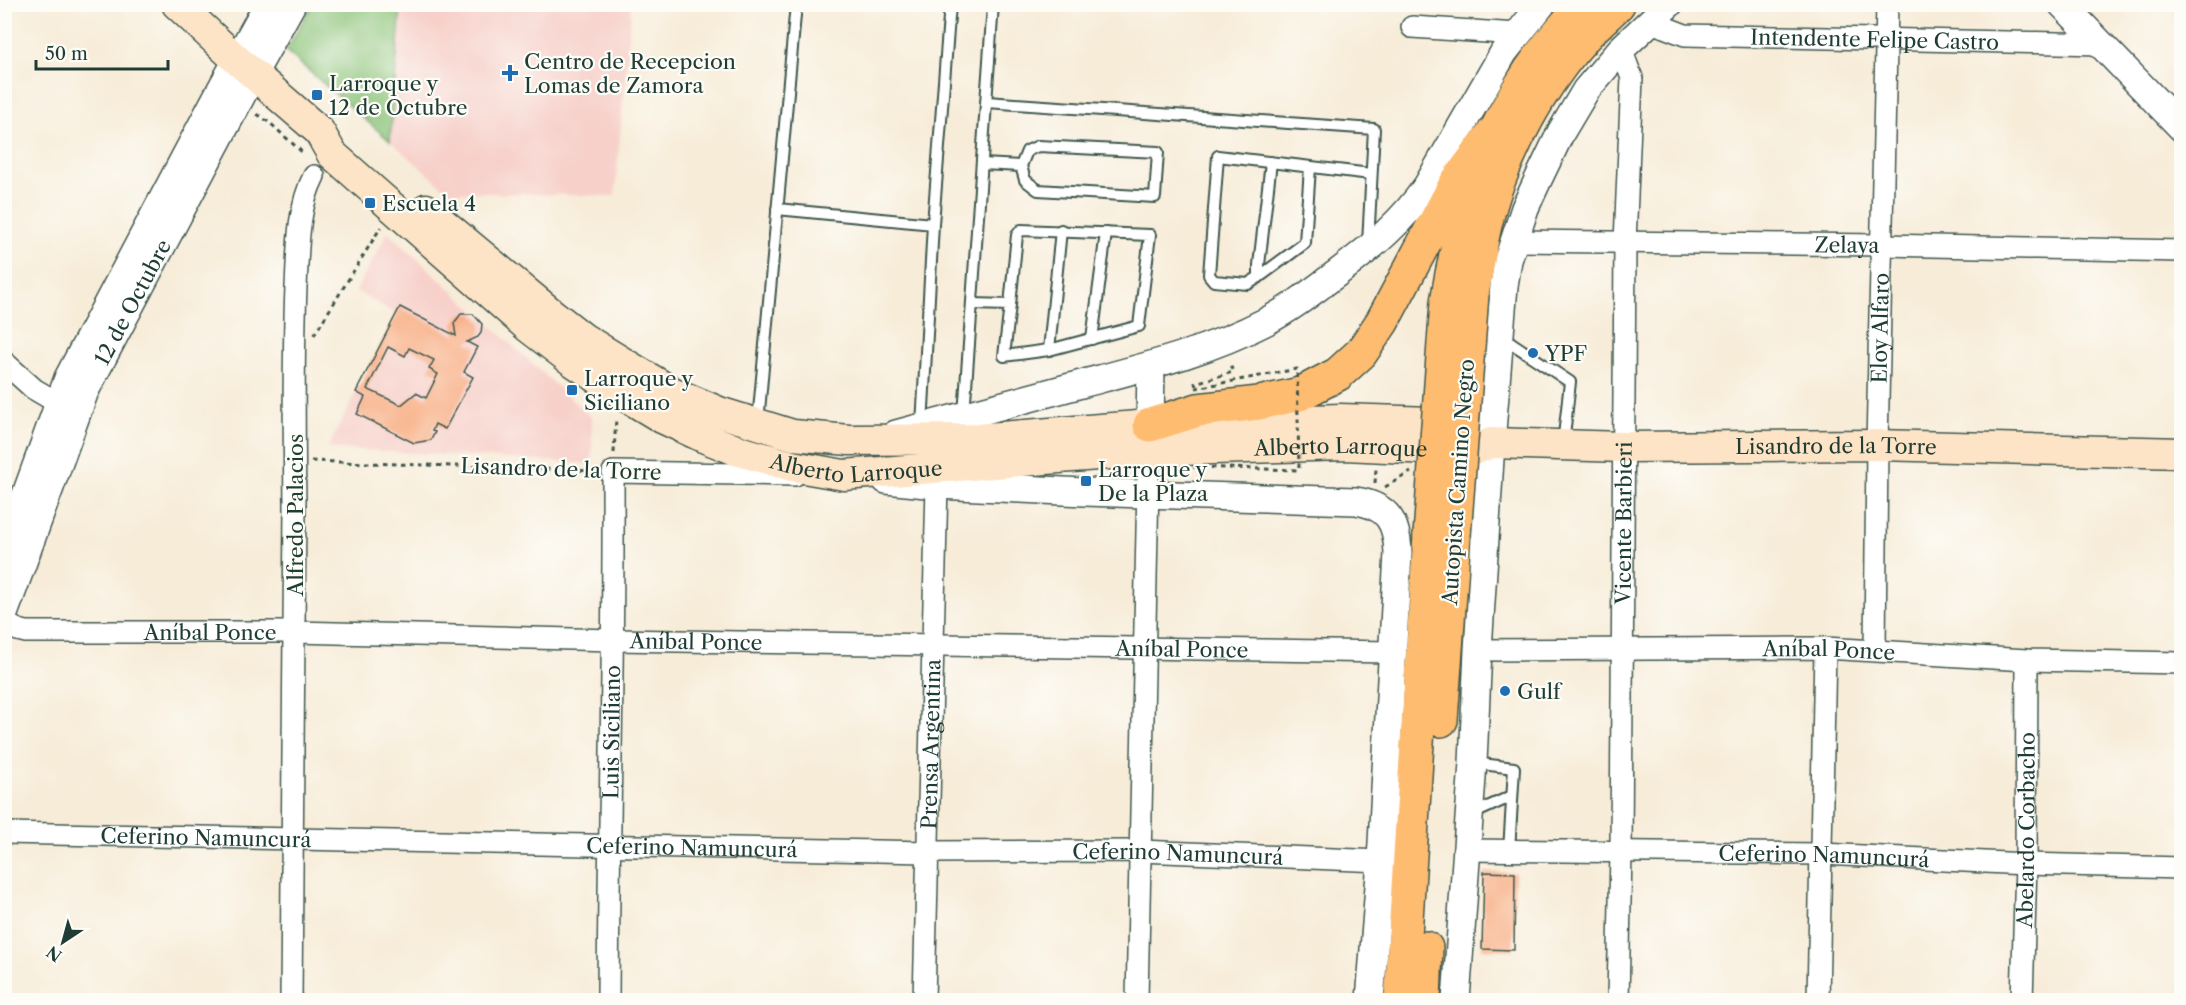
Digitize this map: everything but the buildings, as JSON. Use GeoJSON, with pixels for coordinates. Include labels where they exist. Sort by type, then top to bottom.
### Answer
{"type":"FeatureCollection","features":[{"type":"Feature","properties":{"kind":"highway","name":"Autopista Camino Negro"},"geometry":{"type":"LineString","coordinates":[[1401,1000],[1442,536],[1460,298],[1455,254],[1469,199],[1494,132],[1540,55],[1585,4]]}},
{"type":"Feature","properties":{"kind":"highway","name":"Autopista Camino Negro"},"geometry":{"type":"LineString","coordinates":[[1460,298],[1483,233],[1497,183],[1522,126],[1555,75],[1585,36],[1618,4]]}},
{"type":"Feature","properties":{"kind":"highway"},"geometry":{"type":"LineString","coordinates":[[1149,438],[1198,410],[1260,404],[1300,394],[1338,374],[1361,353],[1382,322],[1456,183],[1494,132]]}},
{"type":"Feature","properties":{"kind":"highway","name":"Autopista Camino Negro"},"geometry":{"type":"LineString","coordinates":[[1424,1000],[1442,536]]}},
{"type":"Feature","properties":{"kind":"main road","name":"Alberto Larroque"},"geometry":{"type":"LineString","coordinates":[[177,4],[319,131],[343,141],[583,338],[672,392],[719,412],[793,435],[849,440],[1149,438],[1471,451],[1491,442],[1472,423],[1341,419],[1149,438],[1083,458],[836,474],[736,450],[662,418],[571,360],[528,327],[332,154],[319,131]]}},
{"type":"Feature","properties":{"kind":"main road","name":"Lisandro de la Torre"},"geometry":{"type":"LineString","coordinates":[[1491,442],[1624,447],[1876,445],[2181,453]]}},
{"type":"Feature","properties":{"kind":"street","name":"12 de Octubre"},"geometry":{"type":"LineString","coordinates":[[4,555],[67,408],[98,366],[245,67],[268,4]]}},
{"type":"Feature","properties":{"kind":"street","name":"12 de Octubre"},"geometry":{"type":"LineString","coordinates":[[245,67],[292,4]]}},
{"type":"Feature","properties":{"kind":"street"},"geometry":{"type":"LineString","coordinates":[[874,440],[1151,366],[1222,341],[1265,322],[1295,305],[1402,220],[1421,195],[1491,73],[1517,34],[1542,4]]}},
{"type":"Feature","properties":{"kind":"street","name":"Eloy Alfaro"},"geometry":{"type":"LineString","coordinates":[[1875,650],[1876,445],[1887,4]]}},
{"type":"Feature","properties":{"kind":"street"},"geometry":{"type":"LineString","coordinates":[[2062,4],[2181,128]]}},
{"type":"Feature","properties":{"kind":"street"},"geometry":{"type":"LineString","coordinates":[[1456,1000],[1470,815],[1491,442],[1504,286],[1525,208],[1562,132],[1586,90],[1620,49],[1661,12]]}},
{"type":"Feature","properties":{"kind":"street","name":"Intendente Felipe Castro"},"geometry":{"type":"LineString","coordinates":[[1661,12],[1659,25],[1685,36],[2101,44]]}},
{"type":"Feature","properties":{"kind":"street"},"geometry":{"type":"LineString","coordinates":[[1412,27],[1517,34]]}},
{"type":"Feature","properties":{"kind":"street","name":"Vicente Barbieri"},"geometry":{"type":"LineString","coordinates":[[1618,1000],[1625,242],[1632,78],[1620,49]]}},
{"type":"Feature","properties":{"kind":"street","name":"Alfredo Palacios"},"geometry":{"type":"LineString","coordinates":[[291,1000],[295,632],[294,347],[298,250],[306,192],[314,176]]}},
{"type":"Feature","properties":{"kind":"street","name":"Zelaya"},"geometry":{"type":"LineString","coordinates":[[1514,242],[1882,245],[2181,251]]}},
{"type":"Feature","properties":{"kind":"street"},"geometry":{"type":"LineString","coordinates":[[4,362],[34,389],[67,408]]}},
{"type":"Feature","properties":{"kind":"street"},"geometry":{"type":"LineString","coordinates":[[1137,1000],[1151,366]]}},
{"type":"Feature","properties":{"kind":"street","name":"12 de Octubre"},"geometry":{"type":"LineString","coordinates":[[4,614],[67,408]]}},
{"type":"Feature","properties":{"kind":"street","name":"Lisandro de la Torre"},"geometry":{"type":"LineString","coordinates":[[613,472],[836,474],[937,485],[1148,495],[1356,501],[1380,505]]}},
{"type":"Feature","properties":{"kind":"street","name":"Luis Siciliano"},"geometry":{"type":"LineString","coordinates":[[608,1000],[614,640],[613,472]]}},
{"type":"Feature","properties":{"kind":"street","name":"Prensa Argentina"},"geometry":{"type":"LineString","coordinates":[[924,1000],[937,485]]}},
{"type":"Feature","properties":{"kind":"street"},"geometry":{"type":"LineString","coordinates":[[1370,1000],[1381,861],[1398,553],[1396,531],[1380,505]]}},
{"type":"Feature","properties":{"kind":"street","name":"Aníbal Ponce"},"geometry":{"type":"LineString","coordinates":[[4,623],[26,632],[295,632],[614,640],[1392,652]]}},
{"type":"Feature","properties":{"kind":"street"},"geometry":{"type":"LineString","coordinates":[[1818,1000],[1825,648]]}},
{"type":"Feature","properties":{"kind":"street","name":"Aníbal Ponce"},"geometry":{"type":"LineString","coordinates":[[1478,650],[1825,648],[2027,660],[2181,663]]}},
{"type":"Feature","properties":{"kind":"street","name":"Abelardo Corbacho"},"geometry":{"type":"LineString","coordinates":[[2022,1000],[2026,864],[2027,660]]}},
{"type":"Feature","properties":{"kind":"street","name":"Ceferino Namuncurá"},"geometry":{"type":"LineString","coordinates":[[4,834],[927,852],[1140,851],[1381,861]]}},
{"type":"Feature","properties":{"kind":"street","name":"Ceferino Namuncurá"},"geometry":{"type":"LineString","coordinates":[[1467,850],[1822,855],[2181,868]]}},
{"type":"Feature","properties":{"kind":"lane"},"geometry":{"type":"LineString","coordinates":[[758,425],[796,4]]}},
{"type":"Feature","properties":{"kind":"lane"},"geometry":{"type":"LineString","coordinates":[[922,427],[933,224],[950,4]]}},
{"type":"Feature","properties":{"kind":"lane"},"geometry":{"type":"LineString","coordinates":[[964,416],[993,4]]}},
{"type":"Feature","properties":{"kind":"lane"},"geometry":{"type":"LineString","coordinates":[[987,102],[1374,129],[1367,250]]}},
{"type":"Feature","properties":{"kind":"lane"},"geometry":{"type":"LineString","coordinates":[[1038,146],[1158,152],[1155,197],[1038,190],[1025,180],[1021,166],[1027,151],[1038,146]]}},
{"type":"Feature","properties":{"kind":"lane"},"geometry":{"type":"LineString","coordinates":[[1310,167],[1305,243],[1248,284],[1214,281],[1209,275],[1218,156],[1371,174]]}},
{"type":"Feature","properties":{"kind":"lane"},"geometry":{"type":"LineString","coordinates":[[1259,277],[1258,265],[1271,162]]}},
{"type":"Feature","properties":{"kind":"lane"},"geometry":{"type":"LineString","coordinates":[[982,164],[1021,166]]}},
{"type":"Feature","properties":{"kind":"lane"},"geometry":{"type":"LineString","coordinates":[[777,209],[933,224]]}},
{"type":"Feature","properties":{"kind":"lane"},"geometry":{"type":"LineString","coordinates":[[1021,230],[1106,233],[1150,235],[1139,326],[1049,350],[1004,356],[1017,235],[1021,230]]}},
{"type":"Feature","properties":{"kind":"lane"},"geometry":{"type":"LineString","coordinates":[[1049,350],[1061,230]]}},
{"type":"Feature","properties":{"kind":"lane"},"geometry":{"type":"LineString","coordinates":[[1092,339],[1106,233]]}},
{"type":"Feature","properties":{"kind":"lane"},"geometry":{"type":"LineString","coordinates":[[972,304],[1010,305]]}},
{"type":"Feature","properties":{"kind":"lane"},"geometry":{"type":"LineString","coordinates":[[1500,335],[1570,382],[1563,445]]}},
{"type":"Feature","properties":{"kind":"lane"},"geometry":{"type":"LineString","coordinates":[[1473,763],[1514,768],[1509,851]]}},
{"type":"Feature","properties":{"kind":"lane"},"geometry":{"type":"LineString","coordinates":[[1470,815],[1512,796]]}},
{"type":"Feature","properties":{"kind":"path"},"geometry":{"type":"LineString","coordinates":[[1193,467],[1299,470],[1297,369],[1196,388],[1195,382],[1233,372],[1222,341]]}},
{"type":"Feature","properties":{"kind":"path"},"geometry":{"type":"LineString","coordinates":[[613,472],[617,391]]}},
{"type":"Feature","properties":{"kind":"path"},"geometry":{"type":"LineString","coordinates":[[1377,446],[1380,505]]}},
{"type":"Feature","properties":{"kind":"path","name":"Lisandro de la Torre"},"geometry":{"type":"LineString","coordinates":[[295,460],[613,472]]}},
{"type":"Feature","properties":{"kind":"path"},"geometry":{"type":"LineString","coordinates":[[1380,505],[1383,488],[1417,468]]}},
{"type":"Feature","properties":{"kind":"shaded area","name":"Centro de Recepcion Lomas de Zamora"},"geometry":{"type":"Polygon","coordinates":[[[401,5],[631,5],[615,196],[449,192],[390,141],[401,5]]]}},
{"type":"Feature","properties":{"kind":"shaded area"},"geometry":{"type":"Polygon","coordinates":[[[388,232],[592,418],[592,464],[328,448],[396,314],[356,291],[388,232]]]}},
{"type":"Feature","properties":{"kind":"green space"},"geometry":{"type":"Polygon","coordinates":[[[312,5],[401,5],[390,141],[286,51],[312,5]]]}},
{"type":"Feature","properties":{"kind":"place","name":"Centro de Recepcion Lomas de Zamora"},"geometry":{"type":"Point","coordinates":[510,73]}},
{"type":"Feature","properties":{"kind":"place","name":"Larroque y 12 de Octubre"},"geometry":{"type":"Point","coordinates":[317,95]}},
{"type":"Feature","properties":{"kind":"place","name":"Escuela 4"},"geometry":{"type":"Point","coordinates":[370,203]}},
{"type":"Feature","properties":{"kind":"place","name":"YPF"},"geometry":{"type":"Point","coordinates":[1533,353]}},
{"type":"Feature","properties":{"kind":"place","name":"Larroque y Siciliano"},"geometry":{"type":"Point","coordinates":[572,390]}},
{"type":"Feature","properties":{"kind":"place","name":"Larroque y De la Plaza"},"geometry":{"type":"Point","coordinates":[1086,481]}},
{"type":"Feature","properties":{"kind":"place","name":"Gulf"},"geometry":{"type":"Point","coordinates":[1505,691]}}]}
